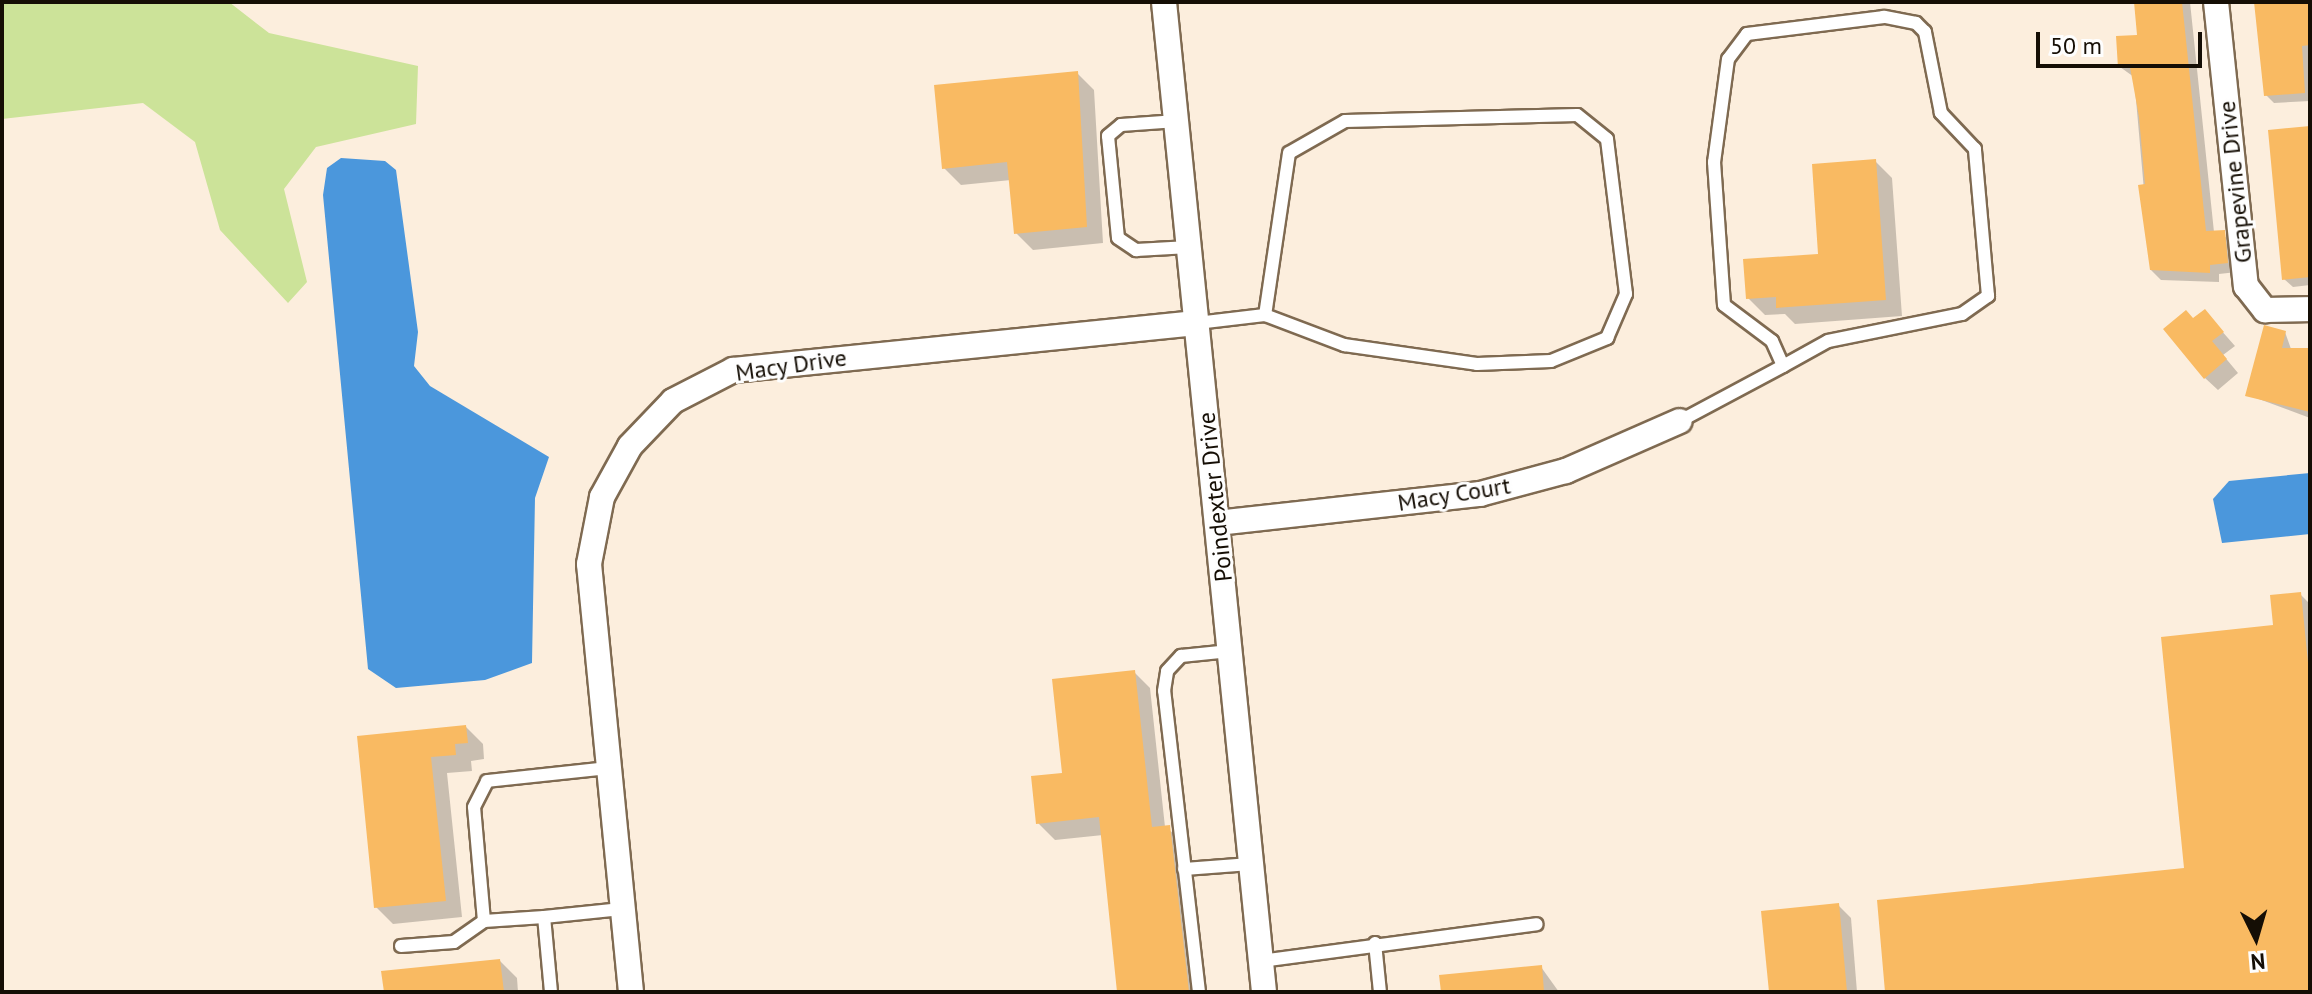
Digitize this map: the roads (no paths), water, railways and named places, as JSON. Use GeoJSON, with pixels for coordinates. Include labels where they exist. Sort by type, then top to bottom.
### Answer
{"type":"FeatureCollection","features":[{"type":"Feature","properties":{"kind":"street","name":"Poindexter Drive"},"geometry":{"type":"LineString","coordinates":[[1164,2],[1264,992]]}},
{"type":"Feature","properties":{"kind":"street","name":"Grapevine Drive"},"geometry":{"type":"LineString","coordinates":[[2216,2],[2248,291],[2265,310],[2310,309]]}},
{"type":"Feature","properties":{"kind":"street","name":"Macy Drive"},"geometry":{"type":"LineString","coordinates":[[631,992],[609,768],[593,535],[612,472],[673,401],[733,370],[776,363],[1197,323]]}},
{"type":"Feature","properties":{"kind":"street","name":"Macy Court"},"geometry":{"type":"LineString","coordinates":[[1217,523],[1480,494],[1566,471],[1680,421]]}},
{"type":"Feature","properties":{"kind":"lane"},"geometry":{"type":"LineString","coordinates":[[1680,421],[1846,335],[1962,314],[1988,296],[1975,149],[1941,113],[1925,32],[1916,23],[1884,17],[1747,34],[1728,59],[1714,162],[1724,305],[1772,341],[1783,366]]}},
{"type":"Feature","properties":{"kind":"lane"},"geometry":{"type":"LineString","coordinates":[[1197,323],[1265,315],[1344,345],[1477,364],[1551,361],[1607,338],[1626,294],[1607,139],[1577,115],[1345,121],[1289,153],[1265,315]]}},
{"type":"Feature","properties":{"kind":"lane"},"geometry":{"type":"LineString","coordinates":[[1177,121],[1121,125],[1108,136],[1118,238],[1136,250],[1189,247]]}},
{"type":"Feature","properties":{"kind":"lane"},"geometry":{"type":"LineString","coordinates":[[1199,992],[1184,869],[1167,671],[1181,656],[1230,651]]}},
{"type":"Feature","properties":{"kind":"lane"},"geometry":{"type":"LineString","coordinates":[[484,921],[474,807],[487,781],[609,768]]}},
{"type":"Feature","properties":{"kind":"lane"},"geometry":{"type":"LineString","coordinates":[[1184,869],[1251,864]]}},
{"type":"Feature","properties":{"kind":"lane"},"geometry":{"type":"LineString","coordinates":[[401,946],[454,942],[484,921],[622,909]]}},
{"type":"Feature","properties":{"kind":"lane"},"geometry":{"type":"LineString","coordinates":[[544,917],[551,992]]}},
{"type":"Feature","properties":{"kind":"lane"},"geometry":{"type":"LineString","coordinates":[[1261,961],[1375,943],[1537,924]]}},
{"type":"Feature","properties":{"kind":"lane"},"geometry":{"type":"LineString","coordinates":[[1375,943],[1380,992]]}},
{"type":"Feature","properties":{"kind":"water"},"geometry":{"type":"Polygon","coordinates":[[[341,158],[385,161],[396,170],[418,332],[414,366],[430,386],[549,457],[535,498],[532,663],[485,680],[396,688],[368,669],[323,195],[327,168],[341,158]]]}},
{"type":"Feature","properties":{"kind":"water"},"geometry":{"type":"Polygon","coordinates":[[[2310,473],[2310,534],[2222,543],[2213,499],[2229,481],[2310,473]]]}}]}
